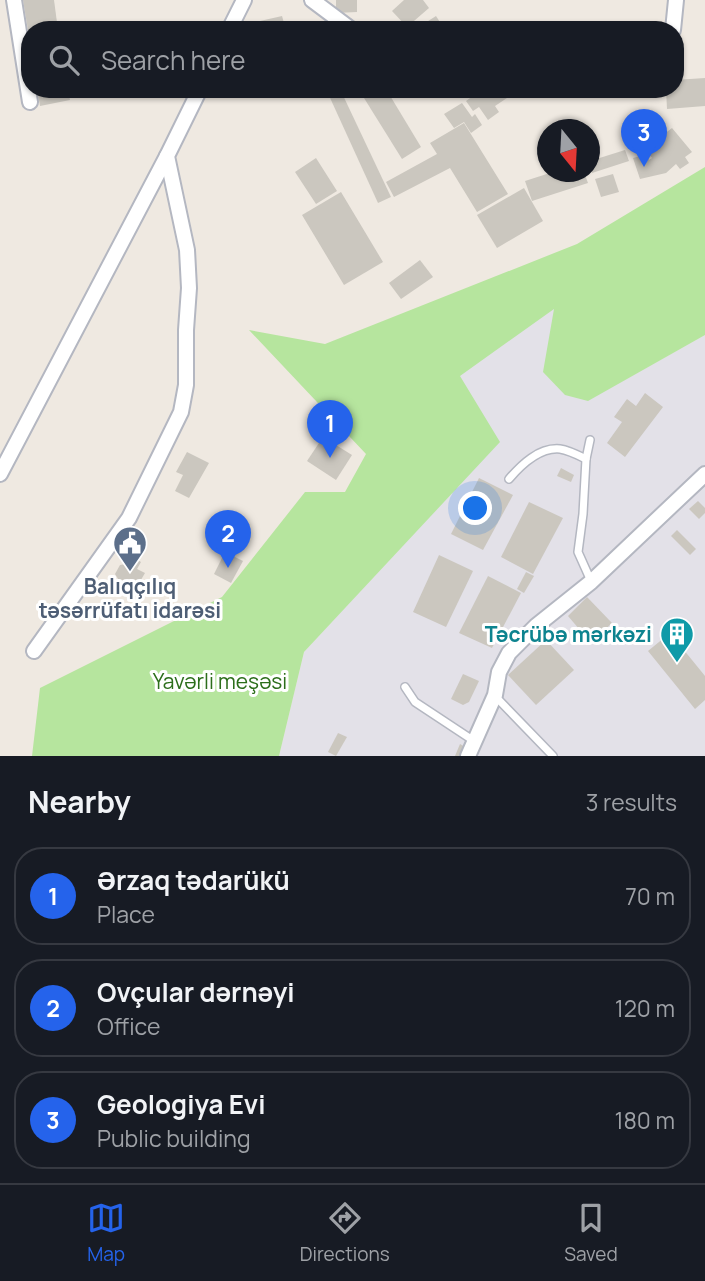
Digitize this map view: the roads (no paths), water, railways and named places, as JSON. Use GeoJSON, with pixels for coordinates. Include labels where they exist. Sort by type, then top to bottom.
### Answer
{"type":"FeatureCollection","features":[{"type":"Feature","properties":{"kind":"street"},"geometry":{"type":"LineString","coordinates":[[14,0],[21,45]]}},
{"type":"Feature","properties":{"kind":"street"},"geometry":{"type":"LineString","coordinates":[[234,21],[244,0]]}},
{"type":"Feature","properties":{"kind":"street"},"geometry":{"type":"LineString","coordinates":[[312,0],[340,21]]}},
{"type":"Feature","properties":{"kind":"street"},"geometry":{"type":"LineString","coordinates":[[674,21],[676,0]]}},
{"type":"Feature","properties":{"kind":"street"},"geometry":{"type":"LineString","coordinates":[[29,98],[30,102]]}},
{"type":"Feature","properties":{"kind":"street"},"geometry":{"type":"LineString","coordinates":[[0,474],[196,98]]}},
{"type":"Feature","properties":{"kind":"street"},"geometry":{"type":"LineString","coordinates":[[34,651],[129,518],[181,412],[186,385],[189,275],[180,212],[167,156]]}},
{"type":"Feature","properties":{"kind":"street"},"geometry":{"type":"LineString","coordinates":[[468,756],[495,695],[499,672],[509,653],[536,626],[591,582],[705,474]]}},
{"type":"Feature","properties":{"kind":"lane"},"geometry":{"type":"LineString","coordinates":[[590,440],[578,552],[591,582]]}},
{"type":"Feature","properties":{"kind":"lane"},"geometry":{"type":"LineString","coordinates":[[509,479],[522,464],[543,452],[562,449],[586,459]]}},
{"type":"Feature","properties":{"kind":"lane"},"geometry":{"type":"LineString","coordinates":[[405,687],[415,702],[475,741]]}},
{"type":"Feature","properties":{"kind":"lane"},"geometry":{"type":"LineString","coordinates":[[495,695],[553,756]]}},
{"type":"Feature","properties":{"kind":"place","name":"Geologiya Evi"},"geometry":{"type":"Point","coordinates":[644,167]}},
{"type":"Feature","properties":{"kind":"place","name":"Ərzaq tədarükü"},"geometry":{"type":"Point","coordinates":[330,458]}},
{"type":"Feature","properties":{"kind":"place","name":"Ovçular dərnəyi"},"geometry":{"type":"Point","coordinates":[228,568]}},
{"type":"Feature","properties":{"kind":"place","name":"Balıqçılıq təsərrüfatı idarəsi"},"geometry":{"type":"Point","coordinates":[130,573]}},
{"type":"Feature","properties":{"kind":"place","name":"Təcrübə mərkəzi"},"geometry":{"type":"Point","coordinates":[677,664]}},
{"type":"Feature","properties":{"kind":"park label","name":"Yavərli meşəsi"},"geometry":{"type":"Point","coordinates":[220,681]}}]}
